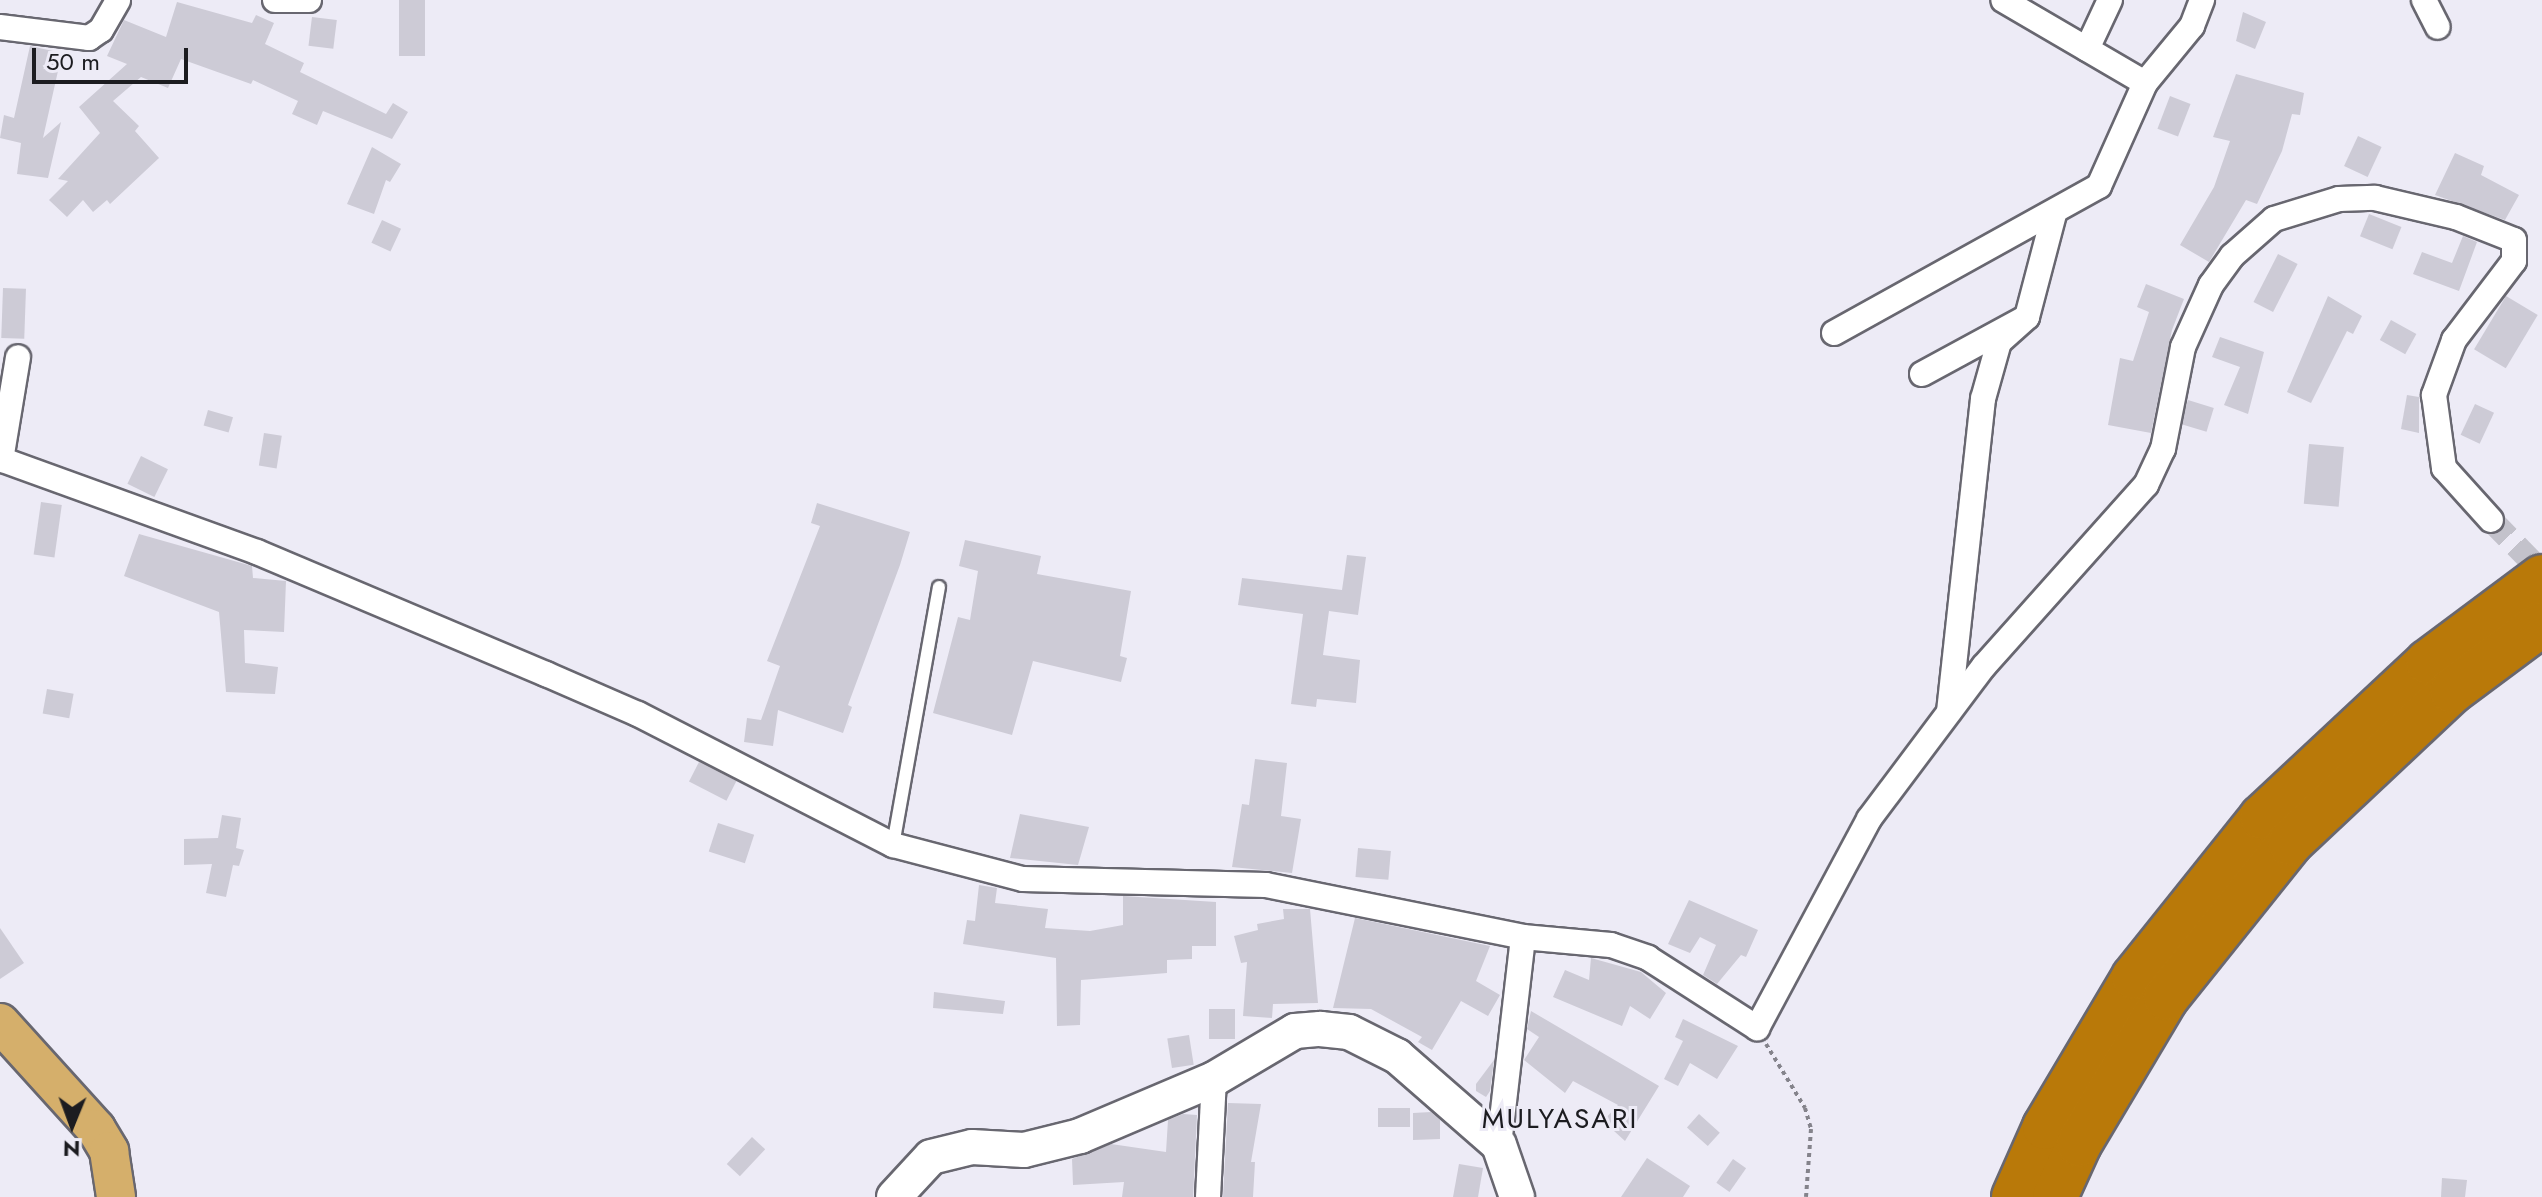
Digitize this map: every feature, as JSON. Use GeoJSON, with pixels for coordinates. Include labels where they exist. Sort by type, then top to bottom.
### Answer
{"type":"FeatureCollection","features":[{"type":"Feature","properties":{"kind":"highway"},"geometry":{"type":"LineString","coordinates":[[2014,1197],[2045,1127],[2134,977],[2262,817],[2428,662],[2542,577]]}},
{"type":"Feature","properties":{"kind":"highway"},"geometry":{"type":"LineString","coordinates":[[2055,1197],[2079,1144],[2166,998],[2290,843],[2452,691],[2542,624]]}},
{"type":"Feature","properties":{"kind":"main road"},"geometry":{"type":"LineString","coordinates":[[0,1023],[96,1129],[109,1151],[116,1197]]}},
{"type":"Feature","properties":{"kind":"main road"},"geometry":{"type":"LineString","coordinates":[[894,1197],[915,1169],[949,1150],[1048,1145],[1214,1079],[1295,1031],[1349,1032],[1397,1056],[1499,1145],[1517,1197]]}},
{"type":"Feature","properties":{"kind":"street"},"geometry":{"type":"LineString","coordinates":[[0,27],[89,38],[101,30],[118,0]]}},
{"type":"Feature","properties":{"kind":"street"},"geometry":{"type":"LineString","coordinates":[[275,0],[309,0]]}},
{"type":"Feature","properties":{"kind":"street"},"geometry":{"type":"LineString","coordinates":[[2087,49],[2110,0]]}},
{"type":"Feature","properties":{"kind":"street"},"geometry":{"type":"LineString","coordinates":[[1834,333],[2054,214],[2099,186],[2145,83],[2192,26],[2202,0]]}},
{"type":"Feature","properties":{"kind":"street"},"geometry":{"type":"LineString","coordinates":[[2424,0],[2438,27]]}},
{"type":"Feature","properties":{"kind":"street"},"geometry":{"type":"LineString","coordinates":[[2014,3],[2145,83]]}},
{"type":"Feature","properties":{"kind":"street"},"geometry":{"type":"LineString","coordinates":[[18,357],[0,460],[257,552],[546,674],[638,714],[893,845],[1023,879],[1266,885],[1523,937],[1591,941],[1648,958],[1757,1028],[1869,819],[1949,713],[2146,485],[2163,449],[2183,347],[2211,285],[2232,256],[2274,219],[2314,204],[2375,198],[2456,217],[2516,243],[2507,273],[2446,354],[2434,395],[2444,468],[2491,520]]}},
{"type":"Feature","properties":{"kind":"street"},"geometry":{"type":"LineString","coordinates":[[1949,713],[1983,399],[1999,342],[2027,317],[2054,214]]}},
{"type":"Feature","properties":{"kind":"street"},"geometry":{"type":"LineString","coordinates":[[1922,374],[2027,317]]}},
{"type":"Feature","properties":{"kind":"street"},"geometry":{"type":"LineString","coordinates":[[1499,1145],[1523,937]]}},
{"type":"Feature","properties":{"kind":"street"},"geometry":{"type":"LineString","coordinates":[[1208,1197],[1214,1079]]}},
{"type":"Feature","properties":{"kind":"lane"},"geometry":{"type":"LineString","coordinates":[[893,845],[939,587]]}},
{"type":"Feature","properties":{"kind":"path"},"geometry":{"type":"LineString","coordinates":[[1757,1028],[1808,1119],[1813,1153],[1806,1197]]}},
{"type":"Feature","properties":{"kind":"building"},"geometry":{"type":"Polygon","coordinates":[[[399,0],[425,0],[425,56],[399,56],[399,0]]]}},
{"type":"Feature","properties":{"kind":"building"},"geometry":{"type":"Polygon","coordinates":[[[177,2],[252,23],[256,15],[274,23],[265,44],[304,63],[300,72],[386,114],[393,103],[408,112],[392,139],[323,111],[317,125],[292,114],[298,101],[253,80],[251,84],[181,59],[168,88],[141,77],[113,101],[139,126],[135,131],[159,158],[110,204],[107,200],[93,212],[83,200],[67,217],[49,200],[68,181],[58,179],[100,133],[79,107],[127,64],[107,56],[124,20],[166,37],[177,2]]]}},
{"type":"Feature","properties":{"kind":"building"},"geometry":{"type":"Polygon","coordinates":[[[2243,12],[2266,22],[2255,49],[2236,41],[2243,12]]]}},
{"type":"Feature","properties":{"kind":"building"},"geometry":{"type":"Polygon","coordinates":[[[312,17],[337,20],[333,49],[308,46],[312,17]]]}},
{"type":"Feature","properties":{"kind":"building"},"geometry":{"type":"Polygon","coordinates":[[[30,46],[62,53],[43,138],[61,122],[48,178],[17,174],[21,143],[0,138],[4,115],[14,118],[30,46]]]}},
{"type":"Feature","properties":{"kind":"building"},"geometry":{"type":"Polygon","coordinates":[[[2236,74],[2304,93],[2300,115],[2292,114],[2282,151],[2257,204],[2246,200],[2209,262],[2180,245],[2214,187],[2230,141],[2213,137],[2236,74]]]}},
{"type":"Feature","properties":{"kind":"building"},"geometry":{"type":"Polygon","coordinates":[[[2170,96],[2191,104],[2178,137],[2157,129],[2170,96]]]}},
{"type":"Feature","properties":{"kind":"building"},"geometry":{"type":"Polygon","coordinates":[[[2358,136],[2382,147],[2368,177],[2344,166],[2358,136]]]}},
{"type":"Feature","properties":{"kind":"building"},"geometry":{"type":"Polygon","coordinates":[[[372,147],[401,164],[390,182],[386,180],[374,214],[347,204],[372,147]]]}},
{"type":"Feature","properties":{"kind":"building"},"geometry":{"type":"Polygon","coordinates":[[[2455,153],[2484,166],[2481,175],[2519,195],[2505,220],[2435,195],[2455,153]]]}},
{"type":"Feature","properties":{"kind":"building"},"geometry":{"type":"Polygon","coordinates":[[[2369,214],[2401,227],[2392,249],[2360,236],[2369,214]]]}},
{"type":"Feature","properties":{"kind":"building"},"geometry":{"type":"Polygon","coordinates":[[[382,220],[401,229],[390,252],[371,243],[382,220]]]}},
{"type":"Feature","properties":{"kind":"building"},"geometry":{"type":"Polygon","coordinates":[[[2463,236],[2477,242],[2459,291],[2413,274],[2422,252],[2452,263],[2463,236]]]}},
{"type":"Feature","properties":{"kind":"building"},"geometry":{"type":"Polygon","coordinates":[[[2278,254],[2298,264],[2273,312],[2253,302],[2278,254]]]}},
{"type":"Feature","properties":{"kind":"building"},"geometry":{"type":"Polygon","coordinates":[[[2146,284],[2184,299],[2172,330],[2151,433],[2108,425],[2120,358],[2133,361],[2149,312],[2137,307],[2146,284]]]}},
{"type":"Feature","properties":{"kind":"building"},"geometry":{"type":"Polygon","coordinates":[[[3,288],[26,289],[24,339],[1,338],[3,288]]]}},
{"type":"Feature","properties":{"kind":"building"},"geometry":{"type":"Polygon","coordinates":[[[2328,296],[2362,316],[2353,334],[2347,331],[2311,403],[2287,392],[2328,296]]]}},
{"type":"Feature","properties":{"kind":"building"},"geometry":{"type":"Polygon","coordinates":[[[2506,296],[2538,315],[2506,368],[2474,349],[2506,296]]]}},
{"type":"Feature","properties":{"kind":"building"},"geometry":{"type":"Polygon","coordinates":[[[2391,320],[2416,334],[2405,354],[2380,340],[2391,320]]]}},
{"type":"Feature","properties":{"kind":"building"},"geometry":{"type":"Polygon","coordinates":[[[2220,337],[2264,352],[2248,414],[2224,405],[2240,367],[2212,357],[2220,337]]]}},
{"type":"Feature","properties":{"kind":"building"},"geometry":{"type":"Polygon","coordinates":[[[2407,395],[2419,397],[2419,433],[2401,429],[2407,395]]]}},
{"type":"Feature","properties":{"kind":"building"},"geometry":{"type":"Polygon","coordinates":[[[2188,400],[2214,408],[2207,432],[2181,424],[2188,400]]]}},
{"type":"Feature","properties":{"kind":"building"},"geometry":{"type":"Polygon","coordinates":[[[2475,404],[2494,413],[2480,444],[2461,435],[2475,404]]]}},
{"type":"Feature","properties":{"kind":"building"},"geometry":{"type":"Polygon","coordinates":[[[208,410],[233,417],[229,433],[204,425],[208,410]]]}},
{"type":"Feature","properties":{"kind":"building"},"geometry":{"type":"Polygon","coordinates":[[[264,433],[282,436],[277,468],[259,466],[264,433]]]}},
{"type":"Feature","properties":{"kind":"building"},"geometry":{"type":"Polygon","coordinates":[[[2309,444],[2344,447],[2339,507],[2304,504],[2309,444]]]}},
{"type":"Feature","properties":{"kind":"building"},"geometry":{"type":"Polygon","coordinates":[[[141,456],[168,469],[154,497],[127,484],[141,456]]]}},
{"type":"Feature","properties":{"kind":"building"},"geometry":{"type":"Polygon","coordinates":[[[41,502],[62,505],[54,557],[34,554],[41,502]]]}},
{"type":"Feature","properties":{"kind":"building"},"geometry":{"type":"Polygon","coordinates":[[[817,503],[910,532],[900,565],[848,705],[852,707],[843,733],[778,710],[773,746],[744,742],[747,718],[761,720],[780,666],[767,661],[820,526],[811,523],[817,503]]]}},
{"type":"Feature","properties":{"kind":"building"},"geometry":{"type":"Polygon","coordinates":[[[139,534],[252,566],[253,578],[286,581],[284,632],[244,630],[245,663],[278,667],[275,694],[226,692],[219,612],[124,576],[139,534]]]}},
{"type":"Feature","properties":{"kind":"building"},"geometry":{"type":"Polygon","coordinates":[[[965,540],[1041,556],[1037,574],[1131,591],[1120,656],[1127,658],[1121,682],[1033,661],[1012,735],[933,713],[958,617],[970,620],[978,571],[959,566],[965,540]]]}},
{"type":"Feature","properties":{"kind":"building"},"geometry":{"type":"Polygon","coordinates":[[[1347,555],[1366,557],[1358,615],[1329,611],[1323,655],[1360,660],[1356,703],[1317,699],[1316,707],[1291,704],[1303,614],[1238,605],[1242,578],[1342,590],[1347,555]]]}},
{"type":"Feature","properties":{"kind":"building"},"geometry":{"type":"Polygon","coordinates":[[[47,689],[74,694],[69,718],[43,714],[47,689]]]}},
{"type":"Feature","properties":{"kind":"building"},"geometry":{"type":"Polygon","coordinates":[[[1255,759],[1287,763],[1281,816],[1301,819],[1292,873],[1232,867],[1242,804],[1249,805],[1255,759]]]}},
{"type":"Feature","properties":{"kind":"building"},"geometry":{"type":"Polygon","coordinates":[[[699,762],[736,781],[726,801],[689,782],[699,762]]]}},
{"type":"Feature","properties":{"kind":"building"},"geometry":{"type":"Polygon","coordinates":[[[1020,814],[1089,827],[1078,865],[1010,858],[1020,814]]]}},
{"type":"Feature","properties":{"kind":"building"},"geometry":{"type":"Polygon","coordinates":[[[222,815],[241,818],[236,848],[244,850],[239,866],[233,865],[226,897],[206,893],[212,864],[184,865],[184,839],[218,838],[222,815]]]}},
{"type":"Feature","properties":{"kind":"building"},"geometry":{"type":"Polygon","coordinates":[[[718,823],[754,835],[745,863],[709,852],[718,823]]]}},
{"type":"Feature","properties":{"kind":"building"},"geometry":{"type":"Polygon","coordinates":[[[1358,848],[1391,851],[1388,880],[1355,877],[1358,848]]]}},
{"type":"Feature","properties":{"kind":"building"},"geometry":{"type":"Polygon","coordinates":[[[979,885],[997,888],[995,903],[1048,909],[1045,928],[1090,931],[1123,925],[1123,896],[1216,902],[1216,946],[1192,946],[1192,959],[1167,960],[1167,973],[1081,980],[1080,1025],[1057,1026],[1056,958],[963,944],[967,920],[975,921],[979,885]]]}},
{"type":"Feature","properties":{"kind":"building"},"geometry":{"type":"Polygon","coordinates":[[[1689,900],[1758,930],[1746,957],[1741,955],[1717,984],[1703,975],[1716,945],[1700,937],[1690,953],[1668,944],[1689,900]]]}},
{"type":"Feature","properties":{"kind":"building"},"geometry":{"type":"Polygon","coordinates":[[[1283,909],[1310,909],[1318,1003],[1273,1004],[1272,1018],[1243,1016],[1247,962],[1241,963],[1234,936],[1258,930],[1257,924],[1284,919],[1283,909]]]}},
{"type":"Feature","properties":{"kind":"building"},"geometry":{"type":"Polygon","coordinates":[[[1355,918],[1490,946],[1476,981],[1500,995],[1488,1016],[1461,1001],[1432,1050],[1418,1042],[1422,1037],[1371,1009],[1333,1008],[1355,918]]]}},
{"type":"Feature","properties":{"kind":"building"},"geometry":{"type":"Polygon","coordinates":[[[0,928],[24,963],[0,979],[0,928]]]}},
{"type":"Feature","properties":{"kind":"building"},"geometry":{"type":"Polygon","coordinates":[[[1591,958],[1641,972],[1666,993],[1650,1019],[1630,1006],[1622,1026],[1553,997],[1565,970],[1589,980],[1591,958]]]}},
{"type":"Feature","properties":{"kind":"building"},"geometry":{"type":"Polygon","coordinates":[[[934,992],[1005,1001],[1003,1014],[933,1008],[934,992]]]}},
{"type":"Feature","properties":{"kind":"building"},"geometry":{"type":"Polygon","coordinates":[[[1209,1009],[1235,1009],[1235,1039],[1209,1039],[1209,1009]]]}},
{"type":"Feature","properties":{"kind":"building"},"geometry":{"type":"Polygon","coordinates":[[[1531,1011],[1659,1086],[1625,1141],[1603,1121],[1618,1105],[1573,1081],[1565,1093],[1524,1060],[1539,1037],[1527,1029],[1531,1011]]]}},
{"type":"Feature","properties":{"kind":"building"},"geometry":{"type":"Polygon","coordinates":[[[1683,1019],[1738,1046],[1717,1079],[1690,1063],[1678,1086],[1664,1079],[1683,1041],[1675,1037],[1683,1019]]]}},
{"type":"Feature","properties":{"kind":"building"},"geometry":{"type":"Polygon","coordinates":[[[1189,1035],[1194,1065],[1172,1068],[1167,1038],[1189,1035]]]}},
{"type":"Feature","properties":{"kind":"building"},"geometry":{"type":"Polygon","coordinates":[[[1494,1060],[1490,1091],[1486,1097],[1476,1091],[1476,1084],[1494,1060]]]}},
{"type":"Feature","properties":{"kind":"building"},"geometry":{"type":"Polygon","coordinates":[[[1228,1103],[1261,1104],[1251,1162],[1255,1162],[1253,1197],[1223,1197],[1228,1103]]]}},
{"type":"Feature","properties":{"kind":"building"},"geometry":{"type":"Polygon","coordinates":[[[1378,1108],[1410,1108],[1410,1127],[1378,1127],[1378,1108]]]}},
{"type":"Feature","properties":{"kind":"building"},"geometry":{"type":"Polygon","coordinates":[[[1431,1112],[1440,1120],[1440,1139],[1413,1140],[1413,1113],[1431,1112]]]}},
{"type":"Feature","properties":{"kind":"building"},"geometry":{"type":"Polygon","coordinates":[[[1183,1114],[1197,1115],[1193,1197],[1122,1197],[1124,1182],[1073,1185],[1072,1159],[1111,1144],[1166,1152],[1168,1120],[1183,1114]]]}},
{"type":"Feature","properties":{"kind":"building"},"geometry":{"type":"Polygon","coordinates":[[[1699,1114],[1720,1133],[1708,1146],[1687,1127],[1699,1114]]]}},
{"type":"Feature","properties":{"kind":"building"},"geometry":{"type":"Polygon","coordinates":[[[752,1137],[765,1149],[740,1176],[727,1164],[752,1137]]]}},
{"type":"Feature","properties":{"kind":"building"},"geometry":{"type":"Polygon","coordinates":[[[1647,1158],[1690,1186],[1683,1197],[1621,1197],[1647,1158]]]}},
{"type":"Feature","properties":{"kind":"building"},"geometry":{"type":"Polygon","coordinates":[[[1733,1159],[1746,1168],[1729,1192],[1716,1183],[1733,1159]]]}},
{"type":"Feature","properties":{"kind":"building"},"geometry":{"type":"Polygon","coordinates":[[[1459,1164],[1483,1168],[1478,1197],[1453,1197],[1459,1164]]]}},
{"type":"Feature","properties":{"kind":"building"},"geometry":{"type":"Polygon","coordinates":[[[2442,1178],[2467,1180],[2465,1197],[2441,1197],[2442,1178]]]}},
{"type":"Feature","properties":{"kind":"tunnel"},"geometry":{"type":"LineString","coordinates":[[2491,520],[2542,572]]}},
{"type":"Feature","properties":{"kind":"district","name":"MULYASARI"},"geometry":{"type":"Point","coordinates":[1560,1119]}}]}
